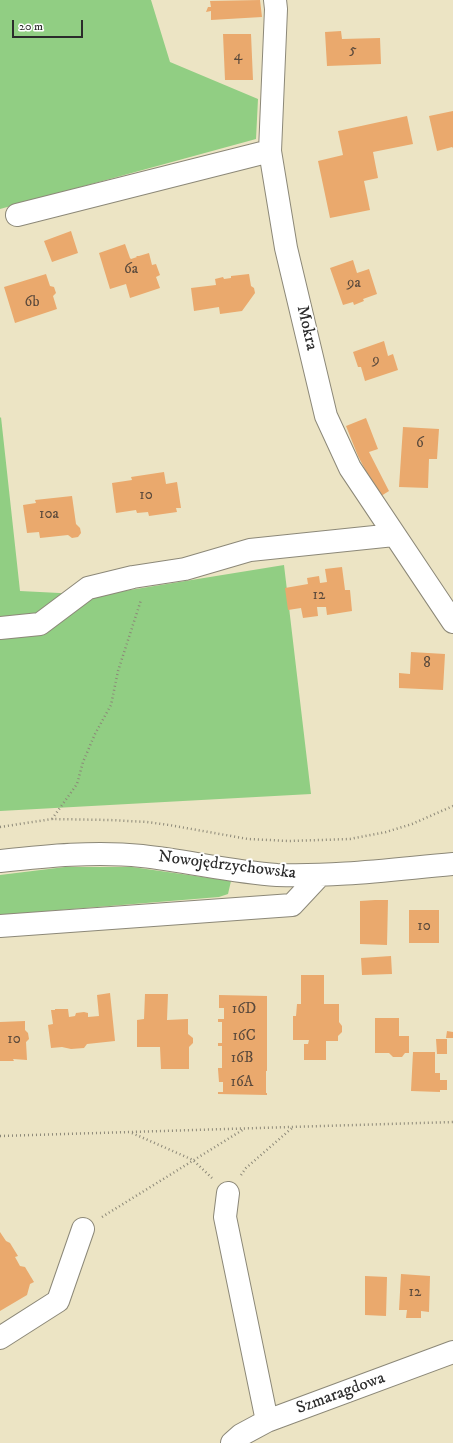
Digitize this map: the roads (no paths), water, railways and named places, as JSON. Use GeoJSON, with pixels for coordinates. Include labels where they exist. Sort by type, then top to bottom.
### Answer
{"type":"FeatureCollection","features":[{"type":"Feature","properties":{"kind":"street","name":"Mokra"},"geometry":{"type":"LineString","coordinates":[[275,0],[276,9],[270,151],[286,248],[326,416],[346,461],[453,622]]}},
{"type":"Feature","properties":{"kind":"street"},"geometry":{"type":"LineString","coordinates":[[17,215],[270,151]]}},
{"type":"Feature","properties":{"kind":"street"},"geometry":{"type":"LineString","coordinates":[[0,628],[40,624],[88,588],[133,577],[185,569],[250,550],[394,535]]}},
{"type":"Feature","properties":{"kind":"street","name":"Nowojędrzychowska"},"geometry":{"type":"LineString","coordinates":[[0,861],[66,855],[115,854],[169,859],[263,874],[320,875],[453,864]]}},
{"type":"Feature","properties":{"kind":"street"},"geometry":{"type":"LineString","coordinates":[[0,926],[292,905],[320,875]]}},
{"type":"Feature","properties":{"kind":"street"},"geometry":{"type":"LineString","coordinates":[[228,1193],[225,1217],[267,1421]]}},
{"type":"Feature","properties":{"kind":"street"},"geometry":{"type":"LineString","coordinates":[[0,1338],[58,1301],[83,1229]]}},
{"type":"Feature","properties":{"kind":"street","name":"Szmaragdowa"},"geometry":{"type":"LineString","coordinates":[[232,1443],[241,1435],[267,1421],[453,1352]]}}]}
